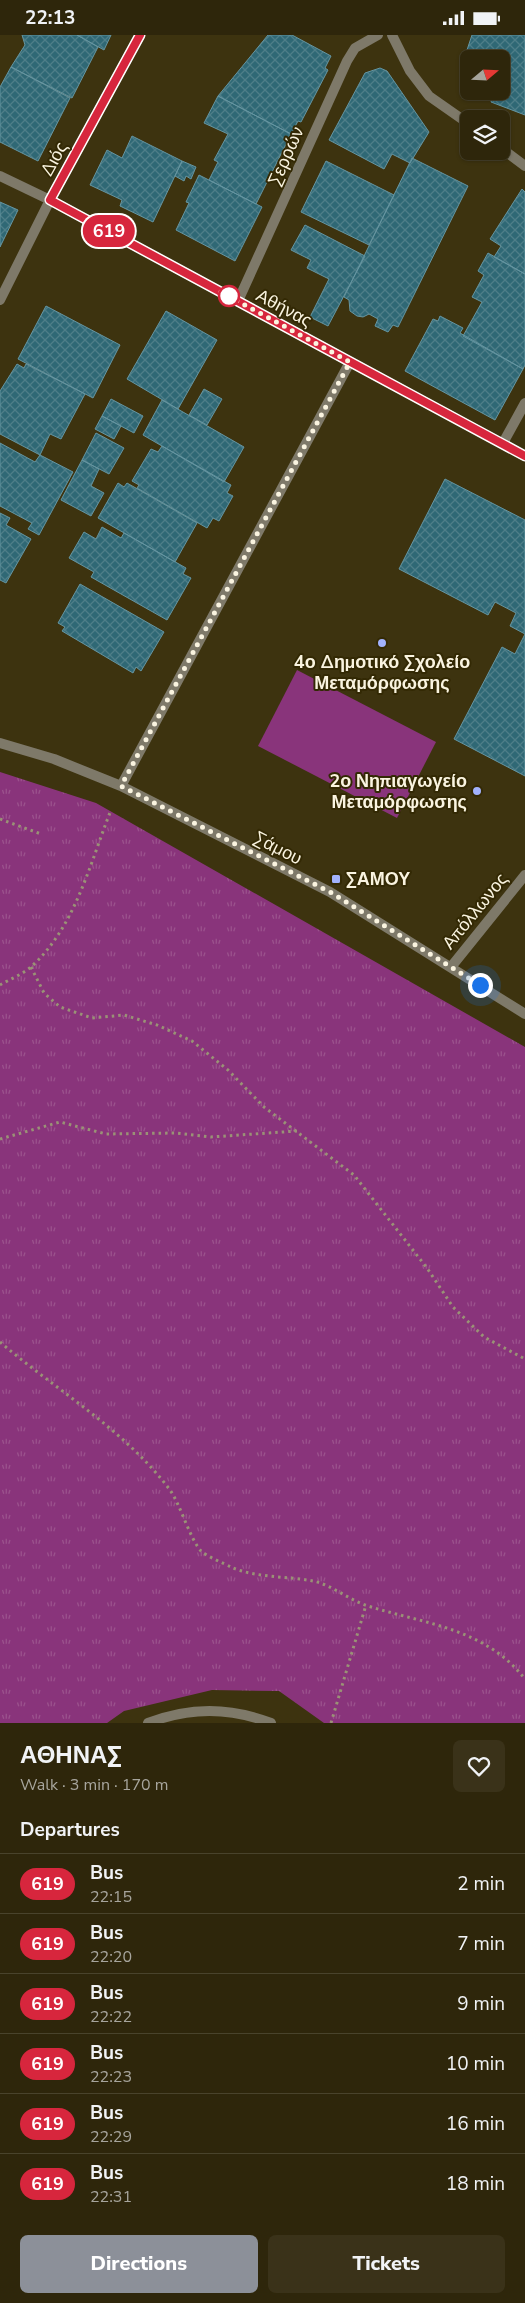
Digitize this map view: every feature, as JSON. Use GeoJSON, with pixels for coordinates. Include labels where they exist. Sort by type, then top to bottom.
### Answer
{"type":"FeatureCollection","features":[{"type":"Feature","properties":{"kind":"street","name":"Διός"},"geometry":{"type":"LineString","coordinates":[[0,300],[50,200],[140,35]]}},
{"type":"Feature","properties":{"kind":"street","name":"Σερρών"},"geometry":{"type":"LineString","coordinates":[[238,301],[347,61],[354,48],[378,35]]}},
{"type":"Feature","properties":{"kind":"street"},"geometry":{"type":"LineString","coordinates":[[392,35],[410,71],[429,95],[460,117]]}},
{"type":"Feature","properties":{"kind":"street"},"geometry":{"type":"LineString","coordinates":[[510,155],[525,166]]}},
{"type":"Feature","properties":{"kind":"street","name":"Αθήνας"},"geometry":{"type":"LineString","coordinates":[[0,176],[50,200],[525,455]]}},
{"type":"Feature","properties":{"kind":"street"},"geometry":{"type":"LineString","coordinates":[[121,786],[350,362]]}},
{"type":"Feature","properties":{"kind":"street"},"geometry":{"type":"LineString","coordinates":[[503,443],[525,403]]}},
{"type":"Feature","properties":{"kind":"street","name":"Σάμου"},"geometry":{"type":"LineString","coordinates":[[0,743],[54,759],[121,786],[330,892],[525,1015]]}},
{"type":"Feature","properties":{"kind":"street","name":"Απόλλωνος"},"geometry":{"type":"LineString","coordinates":[[451,967],[525,875]]}},
{"type":"Feature","properties":{"kind":"street"},"geometry":{"type":"LineString","coordinates":[[148,1723],[162,1717],[195,1711],[230,1711],[271,1723]]}},
{"type":"Feature","properties":{"kind":"path"},"geometry":{"type":"LineString","coordinates":[[0,985],[31,967],[54,943],[72,914],[121,786]]}},
{"type":"Feature","properties":{"kind":"path"},"geometry":{"type":"LineString","coordinates":[[0,819],[41,834]]}},
{"type":"Feature","properties":{"kind":"path"},"geometry":{"type":"LineString","coordinates":[[31,967],[44,993],[60,1007],[92,1018],[124,1015],[157,1025],[192,1041],[228,1070],[264,1107],[354,1175],[427,1268],[453,1307],[484,1337],[525,1359]]}},
{"type":"Feature","properties":{"kind":"path"},"geometry":{"type":"LineString","coordinates":[[0,1139],[60,1122],[106,1134],[138,1132],[211,1137],[297,1131]]}},
{"type":"Feature","properties":{"kind":"path"},"geometry":{"type":"LineString","coordinates":[[0,1342],[36,1373],[116,1434],[154,1471],[171,1492],[201,1551],[233,1568],[315,1581],[366,1605],[434,1623],[483,1642],[516,1668],[525,1679]]}},
{"type":"Feature","properties":{"kind":"path"},"geometry":{"type":"LineString","coordinates":[[331,1723],[366,1605]]}},
{"type":"Feature","properties":{"kind":"green space"},"geometry":{"type":"Polygon","coordinates":[[[297,670],[436,742],[397,818],[258,746],[297,670]]]}},
{"type":"Feature","properties":{"kind":"green space"},"geometry":{"type":"Polygon","coordinates":[[[0,772],[96,803],[525,1047],[525,1723],[324,1723],[279,1691],[212,1690],[124,1711],[107,1723],[0,1723],[0,772]]]}},
{"type":"Feature","properties":{"kind":"building"},"geometry":{"type":"Polygon","coordinates":[[[22,35],[77,35],[98,47],[72,98],[11,67],[25,45],[22,35]]]}},
{"type":"Feature","properties":{"kind":"building"},"geometry":{"type":"Polygon","coordinates":[[[77,35],[111,35],[104,50],[77,35]]]}},
{"type":"Feature","properties":{"kind":"building"},"geometry":{"type":"Polygon","coordinates":[[[268,35],[292,35],[331,56],[325,68],[328,70],[301,122],[298,121],[291,134],[218,96],[268,35]]]}},
{"type":"Feature","properties":{"kind":"building"},"geometry":{"type":"Polygon","coordinates":[[[472,35],[525,35],[525,115],[491,102],[492,100],[510,100],[510,50],[467,50],[472,35]]]}},
{"type":"Feature","properties":{"kind":"building"},"geometry":{"type":"Polygon","coordinates":[[[11,67],[70,98],[38,161],[0,142],[0,87],[11,67]]]}},
{"type":"Feature","properties":{"kind":"building"},"geometry":{"type":"Polygon","coordinates":[[[380,68],[387,71],[429,132],[410,163],[392,154],[384,169],[329,140],[365,73],[380,68]]]}},
{"type":"Feature","properties":{"kind":"building"},"geometry":{"type":"Polygon","coordinates":[[[218,96],[291,134],[256,204],[209,180],[218,162],[214,160],[228,134],[204,123],[218,96]]]}},
{"type":"Feature","properties":{"kind":"building"},"geometry":{"type":"Polygon","coordinates":[[[132,136],[182,161],[153,222],[120,206],[122,200],[90,185],[107,150],[122,158],[132,136]]]}},
{"type":"Feature","properties":{"kind":"building"},"geometry":{"type":"Polygon","coordinates":[[[412,158],[468,186],[398,327],[393,325],[388,332],[375,326],[378,319],[369,314],[363,317],[357,316],[350,311],[349,300],[344,297],[412,158]]]}},
{"type":"Feature","properties":{"kind":"building"},"geometry":{"type":"Polygon","coordinates":[[[182,161],[196,167],[191,179],[186,176],[184,181],[175,176],[182,161]]]}},
{"type":"Feature","properties":{"kind":"building"},"geometry":{"type":"Polygon","coordinates":[[[326,161],[394,195],[369,245],[301,212],[326,161]]]}},
{"type":"Feature","properties":{"kind":"building"},"geometry":{"type":"Polygon","coordinates":[[[199,175],[262,207],[235,261],[176,230],[189,203],[186,202],[199,175]]]}},
{"type":"Feature","properties":{"kind":"building"},"geometry":{"type":"Polygon","coordinates":[[[522,189],[525,192],[525,274],[494,257],[501,246],[490,239],[522,189]]]}},
{"type":"Feature","properties":{"kind":"building"},"geometry":{"type":"Polygon","coordinates":[[[0,202],[18,210],[0,247],[0,202]]]}},
{"type":"Feature","properties":{"kind":"building"},"geometry":{"type":"Polygon","coordinates":[[[305,225],[365,256],[328,326],[310,317],[329,279],[307,268],[311,260],[291,250],[305,225]]]}},
{"type":"Feature","properties":{"kind":"building"},"geometry":{"type":"Polygon","coordinates":[[[488,253],[525,274],[525,365],[523,369],[463,336],[482,302],[472,297],[484,275],[478,271],[488,253]]]}},
{"type":"Feature","properties":{"kind":"building"},"geometry":{"type":"Polygon","coordinates":[[[46,306],[120,345],[93,398],[18,359],[46,306]]]}},
{"type":"Feature","properties":{"kind":"building"},"geometry":{"type":"Polygon","coordinates":[[[166,311],[217,340],[178,409],[127,379],[166,311]]]}},
{"type":"Feature","properties":{"kind":"building"},"geometry":{"type":"Polygon","coordinates":[[[440,316],[463,328],[460,333],[523,369],[495,420],[405,371],[433,319],[438,321],[440,316]]]}},
{"type":"Feature","properties":{"kind":"building"},"geometry":{"type":"Polygon","coordinates":[[[17,364],[24,368],[26,364],[85,394],[61,439],[50,434],[40,455],[0,434],[0,391],[17,364]]]}},
{"type":"Feature","properties":{"kind":"building"},"geometry":{"type":"Polygon","coordinates":[[[204,389],[222,399],[207,425],[189,415],[204,389]]]}},
{"type":"Feature","properties":{"kind":"building"},"geometry":{"type":"Polygon","coordinates":[[[111,399],[143,416],[134,433],[102,416],[111,399]]]}},
{"type":"Feature","properties":{"kind":"building"},"geometry":{"type":"Polygon","coordinates":[[[162,400],[244,447],[224,482],[143,435],[162,400]]]}},
{"type":"Feature","properties":{"kind":"building"},"geometry":{"type":"Polygon","coordinates":[[[102,416],[121,426],[114,439],[95,429],[102,416]]]}},
{"type":"Feature","properties":{"kind":"building"},"geometry":{"type":"Polygon","coordinates":[[[96,433],[124,448],[109,474],[82,460],[96,433]]]}},
{"type":"Feature","properties":{"kind":"building"},"geometry":{"type":"Polygon","coordinates":[[[0,443],[35,462],[40,455],[73,472],[39,535],[28,529],[32,523],[0,506],[0,443]]]}},
{"type":"Feature","properties":{"kind":"building"},"geometry":{"type":"Polygon","coordinates":[[[162,446],[231,485],[227,493],[233,496],[219,521],[213,518],[207,528],[137,488],[139,485],[132,481],[151,449],[158,452],[162,446]]]}},
{"type":"Feature","properties":{"kind":"building"},"geometry":{"type":"Polygon","coordinates":[[[82,460],[99,469],[91,486],[104,493],[91,516],[61,500],[82,460]]]}},
{"type":"Feature","properties":{"kind":"building"},"geometry":{"type":"Polygon","coordinates":[[[445,479],[525,520],[525,634],[510,626],[516,613],[495,602],[488,615],[399,569],[445,479]]]}},
{"type":"Feature","properties":{"kind":"building"},"geometry":{"type":"Polygon","coordinates":[[[118,483],[124,487],[127,483],[197,523],[175,562],[98,518],[118,483]]]}},
{"type":"Feature","properties":{"kind":"building"},"geometry":{"type":"Polygon","coordinates":[[[0,513],[10,518],[6,525],[31,539],[6,583],[0,580],[0,513]]]}},
{"type":"Feature","properties":{"kind":"building"},"geometry":{"type":"Polygon","coordinates":[[[102,527],[121,538],[124,533],[186,568],[183,574],[191,578],[167,620],[91,577],[94,572],[69,558],[84,532],[96,539],[102,527]]]}},
{"type":"Feature","properties":{"kind":"building"},"geometry":{"type":"Polygon","coordinates":[[[80,584],[164,632],[141,671],[136,667],[133,673],[62,631],[65,627],[58,623],[80,584]]]}},
{"type":"Feature","properties":{"kind":"building"},"geometry":{"type":"Polygon","coordinates":[[[525,634],[525,776],[454,739],[502,647],[515,654],[525,634]]]}},
{"type":"Feature","properties":{"kind":"bus line","name":"619"},"geometry":{"type":"LineString","coordinates":[[140,35],[50,200],[525,456]]}},
{"type":"Feature","properties":{"kind":"place","name":"4ο Δημοτικό Σχολείο Μεταμόρφωσης"},"geometry":{"type":"Point","coordinates":[382,643]}},
{"type":"Feature","properties":{"kind":"place","name":"2ο Νηπιαγωγείο Μεταμόρφωσης"},"geometry":{"type":"Point","coordinates":[477,791]}},
{"type":"Feature","properties":{"kind":"place","name":"ΣΑΜΟΥ"},"geometry":{"type":"Point","coordinates":[336,879]}},
{"type":"Feature","properties":{"kind":"route"},"geometry":{"type":"LineString","coordinates":[[229,296],[221,292],[350,362],[121,786],[330,892],[480,985]]}}]}
